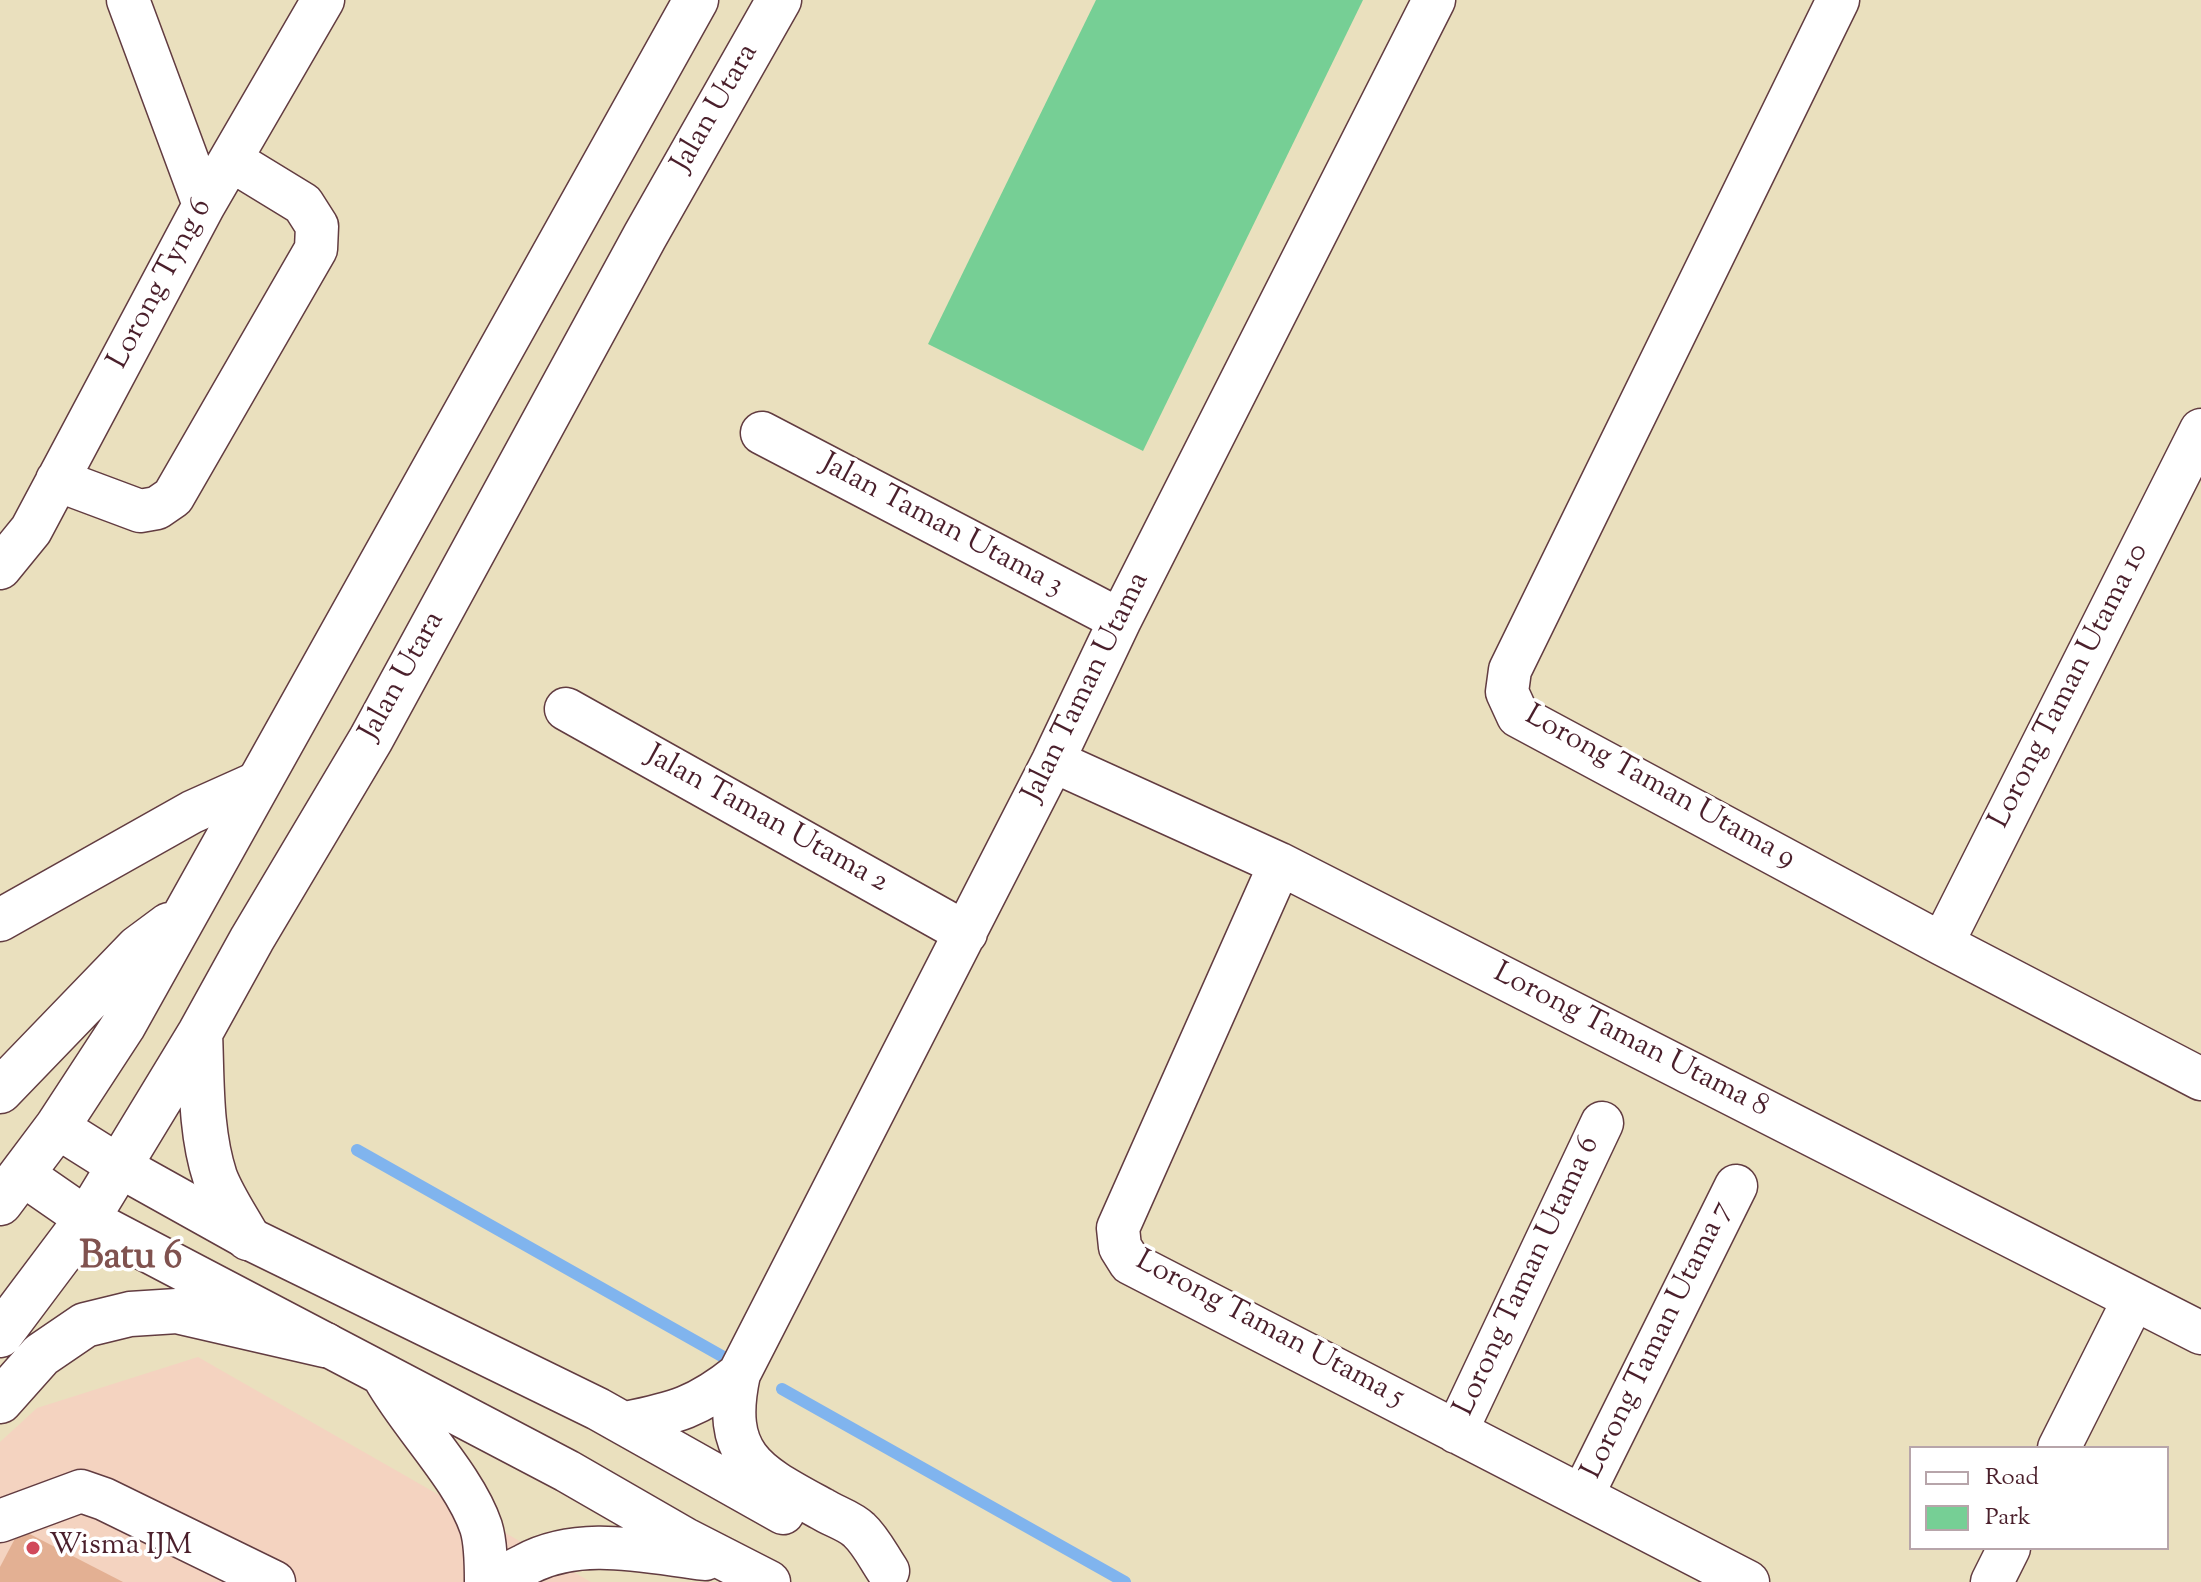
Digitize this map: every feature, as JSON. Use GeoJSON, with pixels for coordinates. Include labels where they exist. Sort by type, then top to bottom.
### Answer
{"type":"FeatureCollection","features":[{"type":"Feature","properties":{"kind":"highway"},"geometry":{"type":"LineString","coordinates":[[11,1188],[57,1127],[123,1026],[696,0]]}},
{"type":"Feature","properties":{"kind":"highway","name":"Jalan Utara"},"geometry":{"type":"LineString","coordinates":[[1,1335],[87,1219],[200,1033],[371,739],[645,236],[779,0]]}},
{"type":"Feature","properties":{"kind":"highway"},"geometry":{"type":"LineString","coordinates":[[0,1091],[138,948],[188,911]]}},
{"type":"Feature","properties":{"kind":"highway"},"geometry":{"type":"LineString","coordinates":[[200,1033],[208,1154],[217,1181],[248,1238]]}},
{"type":"Feature","properties":{"kind":"highway"},"geometry":{"type":"LineString","coordinates":[[0,1401],[41,1355],[85,1325],[130,1314],[177,1311],[325,1345]]}},
{"type":"Feature","properties":{"kind":"street"},"geometry":{"type":"LineString","coordinates":[[128,0],[204,205]]}},
{"type":"Feature","properties":{"kind":"street","name":"Lorong Tyng 6"},"geometry":{"type":"LineString","coordinates":[[0,568],[31,530],[204,205],[323,0]]}},
{"type":"Feature","properties":{"kind":"street","name":"Jalan Taman Utama"},"geometry":{"type":"LineString","coordinates":[[739,1374],[966,933],[1120,620],[1434,0]]}},
{"type":"Feature","properties":{"kind":"street","name":"Lorong Taman Utama 9"},"geometry":{"type":"LineString","coordinates":[[1838,0],[1510,670],[1507,692],[1518,716],[2201,1079]]}},
{"type":"Feature","properties":{"kind":"street"},"geometry":{"type":"LineString","coordinates":[[57,480],[140,511],[157,508],[173,497],[316,249],[317,226],[303,204],[231,160]]}},
{"type":"Feature","properties":{"kind":"street","name":"Lorong Taman Utama 10"},"geometry":{"type":"LineString","coordinates":[[1942,944],[2201,430]]}},
{"type":"Feature","properties":{"kind":"street","name":"Jalan Taman Utama 3"},"geometry":{"type":"LineString","coordinates":[[762,433],[1120,620]]}},
{"type":"Feature","properties":{"kind":"street","name":"Jalan Taman Utama 2"},"geometry":{"type":"LineString","coordinates":[[566,709],[966,933]]}},
{"type":"Feature","properties":{"kind":"street","name":"Lorong Taman Utama 8"},"geometry":{"type":"LineString","coordinates":[[1053,761],[1280,864],[2201,1333]]}},
{"type":"Feature","properties":{"kind":"street"},"geometry":{"type":"LineString","coordinates":[[0,920],[192,812],[259,782]]}},
{"type":"Feature","properties":{"kind":"street","name":"Lorong Taman Utama 5"},"geometry":{"type":"LineString","coordinates":[[1280,864],[1118,1228],[1120,1247],[1130,1263],[1748,1582]]}},
{"type":"Feature","properties":{"kind":"street","name":"Lorong Taman Utama 6"},"geometry":{"type":"LineString","coordinates":[[1456,1432],[1602,1123]]}},
{"type":"Feature","properties":{"kind":"street"},"geometry":{"type":"LineString","coordinates":[[57,1127],[119,1166],[248,1238],[625,1423],[898,1576]]}},
{"type":"Feature","properties":{"kind":"street","name":"Lorong Taman Utama 7"},"geometry":{"type":"LineString","coordinates":[[1582,1496],[1736,1186]]}},
{"type":"Feature","properties":{"kind":"street"},"geometry":{"type":"LineString","coordinates":[[11,1188],[87,1219],[567,1471],[769,1582]]}},
{"type":"Feature","properties":{"kind":"street"},"geometry":{"type":"LineString","coordinates":[[2060,1446],[2134,1299]]}},
{"type":"Feature","properties":{"kind":"street"},"geometry":{"type":"LineString","coordinates":[[625,1423],[676,1412],[713,1394],[739,1374]]}},
{"type":"Feature","properties":{"kind":"street"},"geometry":{"type":"LineString","coordinates":[[739,1374],[733,1400],[733,1428],[742,1451],[770,1481],[859,1530],[898,1576]]}},
{"type":"Feature","properties":{"kind":"street"},"geometry":{"type":"LineString","coordinates":[[383,1377],[462,1492],[481,1528],[486,1582]]}},
{"type":"Feature","properties":{"kind":"street"},"geometry":{"type":"LineString","coordinates":[[0,1521],[81,1491],[104,1499],[274,1582]]}},
{"type":"Feature","properties":{"kind":"street"},"geometry":{"type":"LineString","coordinates":[[499,1582],[504,1575],[533,1560],[564,1551],[605,1547],[730,1562]]}},
{"type":"Feature","properties":{"kind":"street"},"geometry":{"type":"LineString","coordinates":[[1992,1582],[2008,1550]]}},
{"type":"Feature","properties":{"kind":"shaded area"},"geometry":{"type":"Polygon","coordinates":[[[198,1357],[591,1582],[0,1582],[0,1442],[37,1408],[198,1357]]]}},
{"type":"Feature","properties":{"kind":"green space"},"geometry":{"type":"Polygon","coordinates":[[[1096,0],[1363,0],[1143,451],[928,344],[1096,0]]]}},
{"type":"Feature","properties":{"kind":"building","name":"Wisma IJM"},"geometry":{"type":"Polygon","coordinates":[[[20,1529],[123,1582],[0,1582],[0,1567],[20,1529]]]}},
{"type":"Feature","properties":{"kind":"waterway"},"geometry":{"type":"LineString","coordinates":[[357,1150],[727,1359]]}},
{"type":"Feature","properties":{"kind":"waterway"},"geometry":{"type":"LineString","coordinates":[[782,1389],[1125,1582]]}},
{"type":"Feature","properties":{"kind":"place","name":"Wisma IJM"},"geometry":{"type":"Point","coordinates":[33,1548]}},
{"type":"Feature","properties":{"kind":"district","name":"Batu 6"},"geometry":{"type":"Point","coordinates":[131,1261]}}]}
